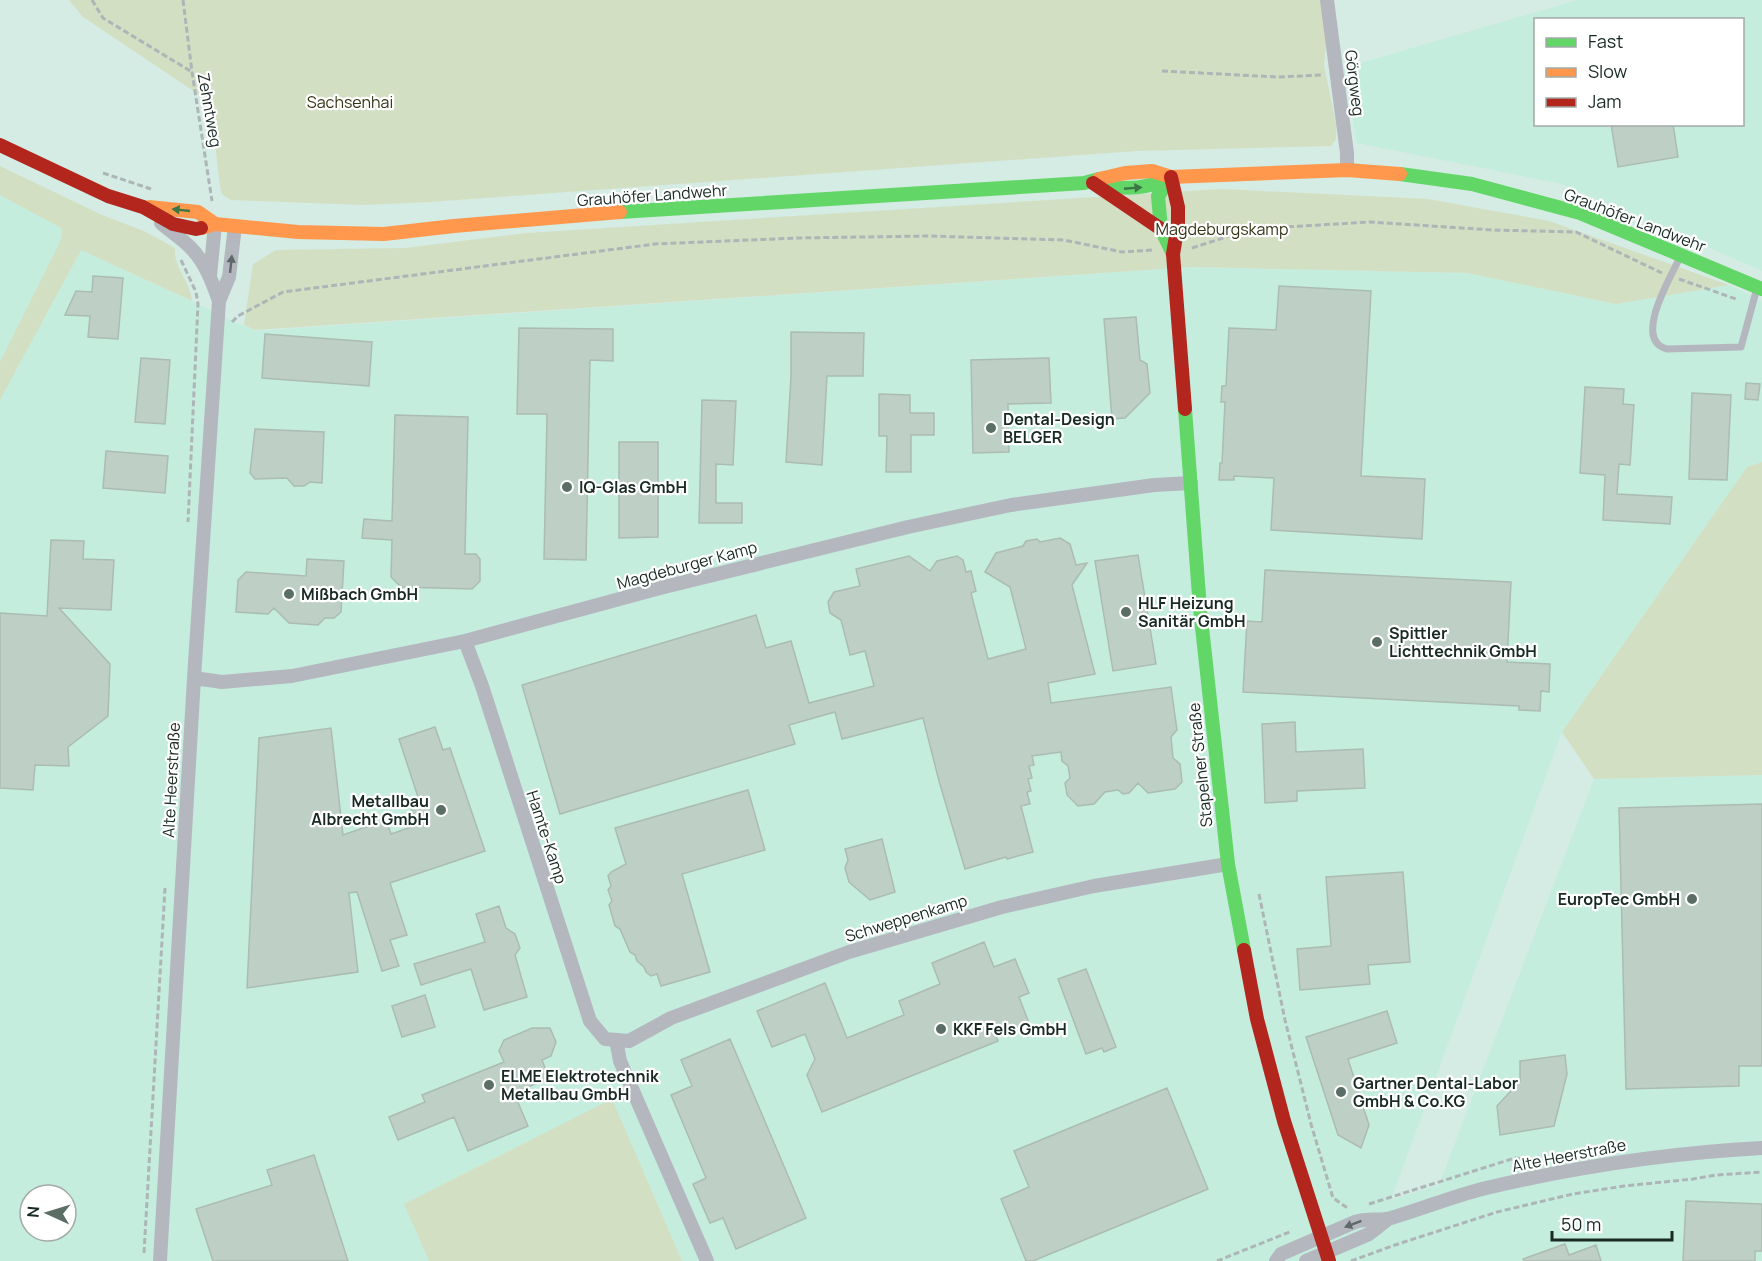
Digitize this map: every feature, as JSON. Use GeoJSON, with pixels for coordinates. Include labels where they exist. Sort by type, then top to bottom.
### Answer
{"type":"FeatureCollection","features":[{"type":"Feature","properties":{"kind":"street","name":"Görgweg"},"geometry":{"type":"LineString","coordinates":[[1327,0],[1347,153],[1347,170]]}},
{"type":"Feature","properties":{"kind":"street","name":"Grauhöfer Landwehr"},"geometry":{"type":"LineString","coordinates":[[0,145],[108,196],[143,207],[198,212],[214,224],[298,232],[384,234],[624,212],[1093,183],[1125,173],[1152,171],[1171,177],[1347,170],[1412,175],[1473,184],[1580,213],[1760,288]]}},
{"type":"Feature","properties":{"kind":"street","name":"Stapelner Straße"},"geometry":{"type":"LineString","coordinates":[[1171,177],[1158,196],[1161,230],[1173,254]]}},
{"type":"Feature","properties":{"kind":"street","name":"Stapelner Straße"},"geometry":{"type":"LineString","coordinates":[[1171,177],[1179,200],[1179,227],[1173,254],[1200,609],[1228,864],[1257,1019],[1284,1120],[1327,1257]]}},
{"type":"Feature","properties":{"kind":"street"},"geometry":{"type":"LineString","coordinates":[[1093,183],[1161,230]]}},
{"type":"Feature","properties":{"kind":"street","name":"Alte Heerstraße"},"geometry":{"type":"LineString","coordinates":[[143,207],[191,247],[210,276],[219,301]]}},
{"type":"Feature","properties":{"kind":"street","name":"Alte Heerstraße"},"geometry":{"type":"LineString","coordinates":[[210,276],[214,224]]}},
{"type":"Feature","properties":{"kind":"street","name":"Alte Heerstraße"},"geometry":{"type":"LineString","coordinates":[[160,1261],[194,678],[219,301],[229,277],[235,226]]}},
{"type":"Feature","properties":{"kind":"street","name":"Magdeburger Kamp"},"geometry":{"type":"LineString","coordinates":[[194,678],[222,682],[292,676],[465,641],[660,588],[908,527],[1011,505],[1154,485],[1191,483]]}},
{"type":"Feature","properties":{"kind":"street","name":"Hamte-Kamp"},"geometry":{"type":"LineString","coordinates":[[465,641],[482,686],[590,1021],[611,1039],[707,1261]]}},
{"type":"Feature","properties":{"kind":"street","name":"Schweppenkamp"},"geometry":{"type":"LineString","coordinates":[[611,1039],[629,1041],[672,1018],[849,952],[1002,907],[1094,886],[1228,864]]}},
{"type":"Feature","properties":{"kind":"street","name":"Alte Heerstraße"},"geometry":{"type":"LineString","coordinates":[[1276,1261],[1281,1254],[1317,1229],[1363,1220],[1388,1219],[1483,1189],[1629,1160],[1705,1151],[1762,1148]]}},
{"type":"Feature","properties":{"kind":"street","name":"Alte Heerstraße"},"geometry":{"type":"LineString","coordinates":[[1306,1261],[1327,1257],[1369,1234],[1388,1219]]}},
{"type":"Feature","properties":{"kind":"lane"},"geometry":{"type":"LineString","coordinates":[[1681,255],[1658,303],[1653,319],[1654,341],[1659,347],[1667,349],[1741,347],[1760,288]]}},
{"type":"Feature","properties":{"kind":"path"},"geometry":{"type":"LineString","coordinates":[[92,0],[103,18],[192,72]]}},
{"type":"Feature","properties":{"kind":"path","name":"Zehntweg"},"geometry":{"type":"LineString","coordinates":[[183,0],[192,72],[211,183],[214,224]]}},
{"type":"Feature","properties":{"kind":"path"},"geometry":{"type":"LineString","coordinates":[[1162,71],[1278,77],[1337,75]]}},
{"type":"Feature","properties":{"kind":"path"},"geometry":{"type":"LineString","coordinates":[[101,172],[157,191]]}},
{"type":"Feature","properties":{"kind":"path"},"geometry":{"type":"LineString","coordinates":[[1173,254],[1251,229],[1370,222],[1493,230],[1576,232],[1672,276],[1736,299]]}},
{"type":"Feature","properties":{"kind":"path"},"geometry":{"type":"LineString","coordinates":[[218,335],[238,316],[283,291],[655,244],[797,238],[928,236],[1064,240],[1122,252],[1153,250]]}},
{"type":"Feature","properties":{"kind":"path"},"geometry":{"type":"LineString","coordinates":[[187,532],[198,304],[196,292],[180,258],[191,247]]}},
{"type":"Feature","properties":{"kind":"path"},"geometry":{"type":"LineString","coordinates":[[144,1261],[146,1189],[166,885]]}},
{"type":"Feature","properties":{"kind":"path"},"geometry":{"type":"LineString","coordinates":[[1259,894],[1285,1020],[1311,1124],[1333,1198],[1350,1210],[1342,1213]]}},
{"type":"Feature","properties":{"kind":"path"},"geometry":{"type":"LineString","coordinates":[[1361,1207],[1515,1158],[1545,1162],[1560,1172]]}},
{"type":"Feature","properties":{"kind":"path"},"geometry":{"type":"LineString","coordinates":[[1351,1261],[1497,1212],[1573,1194],[1716,1174],[1762,1172]]}},
{"type":"Feature","properties":{"kind":"path"},"geometry":{"type":"LineString","coordinates":[[1217,1261],[1317,1229]]}},
{"type":"Feature","properties":{"kind":"path"},"geometry":{"type":"LineString","coordinates":[[1365,1261],[1368,1254]]}},
{"type":"Feature","properties":{"kind":"shaded area"},"geometry":{"type":"Polygon","coordinates":[[[1578,0],[1762,0],[1762,271],[1562,184],[1357,143],[1343,68],[1578,0]]]}},
{"type":"Feature","properties":{"kind":"shaded area"},"geometry":{"type":"Polygon","coordinates":[[[0,166],[41,187],[82,250],[255,331],[1192,267],[1467,273],[1616,304],[1729,285],[1762,301],[1762,462],[1747,467],[1562,732],[1391,1200],[1439,1185],[1594,779],[1762,775],[1762,1261],[0,1261],[0,166]]]}},
{"type":"Feature","properties":{"kind":"green space","name":"Sachsenhai"},"geometry":{"type":"Polygon","coordinates":[[[69,0],[1324,0],[1330,47],[1326,47],[1324,65],[1336,125],[1336,139],[1331,146],[1137,151],[429,202],[363,205],[231,200],[222,194],[220,186],[210,102],[83,17],[69,0]]]}},
{"type":"Feature","properties":{"kind":"green space"},"geometry":{"type":"Polygon","coordinates":[[[0,166],[102,215],[144,231],[175,248],[177,263],[191,293],[192,301],[81,250],[0,400],[0,362],[62,234],[61,228],[0,195],[0,166]]]}},
{"type":"Feature","properties":{"kind":"green space","name":"Magdeburgskamp"},"geometry":{"type":"Polygon","coordinates":[[[1222,189],[1428,199],[1549,221],[1729,285],[1616,304],[1467,273],[1192,267],[255,330],[244,325],[253,264],[276,250],[405,248],[527,233],[1222,189]]]}},
{"type":"Feature","properties":{"kind":"green space"},"geometry":{"type":"Polygon","coordinates":[[[1762,462],[1762,775],[1594,779],[1562,732],[1747,467],[1762,462]]]}},
{"type":"Feature","properties":{"kind":"green space"},"geometry":{"type":"Polygon","coordinates":[[[612,1099],[682,1261],[429,1261],[404,1204],[612,1099]]]}},
{"type":"Feature","properties":{"kind":"building"},"geometry":{"type":"Polygon","coordinates":[[[1611,126],[1673,126],[1678,157],[1618,167],[1611,126]]]}},
{"type":"Feature","properties":{"kind":"building"},"geometry":{"type":"Polygon","coordinates":[[[93,276],[123,278],[118,339],[88,337],[90,316],[65,315],[76,291],[92,292],[93,276]]]}},
{"type":"Feature","properties":{"kind":"building"},"geometry":{"type":"Polygon","coordinates":[[[1279,286],[1371,291],[1361,476],[1425,479],[1422,539],[1271,530],[1274,478],[1234,476],[1234,480],[1219,480],[1225,402],[1221,402],[1222,386],[1226,386],[1229,328],[1276,330],[1279,286]]]}},
{"type":"Feature","properties":{"kind":"building"},"geometry":{"type":"Polygon","coordinates":[[[1136,317],[1140,360],[1147,364],[1150,393],[1125,418],[1112,419],[1104,319],[1136,317]]]}},
{"type":"Feature","properties":{"kind":"building","name":"IQ-Glas GmbH"},"geometry":{"type":"Polygon","coordinates":[[[519,328],[613,329],[613,361],[590,360],[586,560],[544,559],[547,414],[517,414],[519,328]]]}},
{"type":"Feature","properties":{"kind":"building"},"geometry":{"type":"Polygon","coordinates":[[[791,332],[864,333],[863,376],[827,376],[822,465],[786,462],[791,332]]]}},
{"type":"Feature","properties":{"kind":"building"},"geometry":{"type":"Polygon","coordinates":[[[265,334],[372,342],[369,386],[262,378],[265,334]]]}},
{"type":"Feature","properties":{"kind":"building"},"geometry":{"type":"Polygon","coordinates":[[[141,358],[170,360],[165,424],[135,422],[141,358]]]}},
{"type":"Feature","properties":{"kind":"building","name":"Dental-Design BELGER"},"geometry":{"type":"Polygon","coordinates":[[[1049,358],[1051,403],[1008,404],[1009,452],[973,453],[971,360],[1049,358]]]}},
{"type":"Feature","properties":{"kind":"building"},"geometry":{"type":"Polygon","coordinates":[[[1746,383],[1760,384],[1758,400],[1745,399],[1746,383]]]}},
{"type":"Feature","properties":{"kind":"building"},"geometry":{"type":"Polygon","coordinates":[[[1585,387],[1624,389],[1623,404],[1634,405],[1630,465],[1619,464],[1617,494],[1672,497],[1670,524],[1603,520],[1605,475],[1580,473],[1585,387]]]}},
{"type":"Feature","properties":{"kind":"building"},"geometry":{"type":"Polygon","coordinates":[[[1692,393],[1731,395],[1727,480],[1689,479],[1692,393]]]}},
{"type":"Feature","properties":{"kind":"building"},"geometry":{"type":"Polygon","coordinates":[[[879,394],[910,395],[910,413],[934,413],[934,435],[911,435],[911,472],[886,472],[887,436],[879,436],[879,394]]]}},
{"type":"Feature","properties":{"kind":"building"},"geometry":{"type":"Polygon","coordinates":[[[702,400],[736,401],[733,465],[716,464],[716,503],[742,503],[742,523],[699,523],[702,400]]]}},
{"type":"Feature","properties":{"kind":"building"},"geometry":{"type":"Polygon","coordinates":[[[395,415],[468,417],[465,554],[476,554],[480,559],[480,581],[472,589],[401,587],[391,577],[392,540],[362,538],[364,519],[392,521],[395,415]]]}},
{"type":"Feature","properties":{"kind":"building"},"geometry":{"type":"Polygon","coordinates":[[[255,429],[324,432],[322,483],[310,482],[304,486],[294,486],[287,478],[255,479],[250,473],[255,429]]]}},
{"type":"Feature","properties":{"kind":"building"},"geometry":{"type":"Polygon","coordinates":[[[619,442],[658,442],[658,537],[619,538],[619,442]]]}},
{"type":"Feature","properties":{"kind":"building"},"geometry":{"type":"Polygon","coordinates":[[[106,451],[168,456],[165,493],[103,488],[106,451]]]}},
{"type":"Feature","properties":{"kind":"building"},"geometry":{"type":"Polygon","coordinates":[[[1060,538],[1070,544],[1076,565],[1087,563],[1072,585],[1095,674],[1048,683],[1051,703],[1171,687],[1177,730],[1171,737],[1173,758],[1180,764],[1182,782],[1175,789],[1148,793],[1138,783],[1129,793],[1123,794],[1118,790],[1105,792],[1094,804],[1078,806],[1067,795],[1065,783],[1070,778],[1068,766],[1062,761],[1061,752],[1032,756],[1034,765],[1029,766],[1032,778],[1028,779],[1031,791],[1027,792],[1030,804],[1021,806],[1033,852],[965,869],[923,718],[842,739],[835,712],[789,725],[795,744],[560,814],[522,685],[756,615],[766,648],[791,641],[809,703],[874,686],[865,651],[850,655],[841,620],[830,613],[828,602],[834,592],[860,586],[856,569],[909,556],[930,571],[937,561],[957,556],[963,560],[966,572],[971,571],[976,591],[971,593],[988,659],[1026,649],[1010,587],[985,572],[996,553],[1023,546],[1026,541],[1037,539],[1040,542],[1060,538]]]}},
{"type":"Feature","properties":{"kind":"building"},"geometry":{"type":"Polygon","coordinates":[[[51,540],[84,541],[83,559],[114,560],[111,610],[59,608],[110,664],[108,716],[68,747],[69,766],[35,765],[33,790],[0,788],[0,613],[47,616],[51,540]]]}},
{"type":"Feature","properties":{"kind":"building","name":"HLF Heizung Sanitär GmbH"},"geometry":{"type":"Polygon","coordinates":[[[1138,555],[1156,664],[1113,671],[1095,561],[1138,555]]]}},
{"type":"Feature","properties":{"kind":"building","name":"Mißbach GmbH"},"geometry":{"type":"Polygon","coordinates":[[[307,559],[344,561],[341,612],[334,618],[325,618],[318,625],[289,623],[274,608],[268,614],[236,612],[238,580],[246,572],[306,576],[307,559]]]}},
{"type":"Feature","properties":{"kind":"building","name":"Spittler Lichttechnik GmbH"},"geometry":{"type":"Polygon","coordinates":[[[1265,570],[1511,582],[1507,662],[1550,664],[1549,692],[1541,691],[1540,711],[1519,710],[1519,706],[1243,692],[1247,621],[1262,622],[1265,570]]]}},
{"type":"Feature","properties":{"kind":"building"},"geometry":{"type":"Polygon","coordinates":[[[1295,722],[1296,752],[1363,749],[1365,788],[1297,791],[1297,801],[1265,803],[1262,724],[1295,722]]]}},
{"type":"Feature","properties":{"kind":"building"},"geometry":{"type":"Polygon","coordinates":[[[435,727],[443,750],[450,748],[485,851],[390,883],[407,935],[390,940],[399,966],[382,971],[357,892],[349,893],[358,972],[247,988],[259,738],[331,728],[343,835],[386,820],[391,834],[417,825],[408,800],[418,797],[399,739],[435,727]]]}},
{"type":"Feature","properties":{"kind":"building"},"geometry":{"type":"Polygon","coordinates":[[[748,790],[765,850],[682,874],[710,972],[661,986],[657,974],[651,976],[646,972],[635,955],[630,952],[620,929],[615,926],[609,905],[612,901],[608,890],[611,886],[608,876],[626,864],[615,828],[748,790]]]}},
{"type":"Feature","properties":{"kind":"building","name":"EuropTec GmbH"},"geometry":{"type":"Polygon","coordinates":[[[1762,804],[1762,1066],[1739,1066],[1739,1086],[1626,1089],[1619,808],[1762,804]]]}},
{"type":"Feature","properties":{"kind":"building"},"geometry":{"type":"Polygon","coordinates":[[[882,839],[895,892],[870,900],[849,882],[845,868],[848,860],[845,849],[882,839]]]}},
{"type":"Feature","properties":{"kind":"building"},"geometry":{"type":"Polygon","coordinates":[[[1403,872],[1410,962],[1368,965],[1370,984],[1300,990],[1297,949],[1331,946],[1326,877],[1403,872]]]}},
{"type":"Feature","properties":{"kind":"building"},"geometry":{"type":"Polygon","coordinates":[[[499,906],[506,928],[515,934],[520,948],[515,955],[527,997],[484,1010],[471,969],[421,985],[414,964],[485,942],[476,914],[499,906]]]}},
{"type":"Feature","properties":{"kind":"building","name":"KKF Fels GmbH"},"geometry":{"type":"Polygon","coordinates":[[[984,942],[994,967],[1015,959],[1029,993],[1019,997],[1029,1023],[996,1036],[998,1041],[822,1112],[807,1075],[815,1059],[805,1034],[772,1047],[757,1011],[825,983],[847,1038],[904,1015],[899,1001],[940,984],[932,963],[984,942]]]}},
{"type":"Feature","properties":{"kind":"building"},"geometry":{"type":"Polygon","coordinates":[[[1086,969],[1116,1047],[1104,1052],[1102,1048],[1086,1054],[1058,979],[1086,969]]]}},
{"type":"Feature","properties":{"kind":"building"},"geometry":{"type":"Polygon","coordinates":[[[425,995],[435,1027],[402,1037],[392,1006],[425,995]]]}},
{"type":"Feature","properties":{"kind":"building","name":"Gartner Dental-Labor GmbH & Co.KG"},"geometry":{"type":"Polygon","coordinates":[[[1387,1011],[1397,1043],[1348,1059],[1369,1125],[1361,1148],[1338,1135],[1306,1037],[1387,1011]]]}},
{"type":"Feature","properties":{"kind":"building","name":"ELME Elektrotechnik Metallbau GmbH"},"geometry":{"type":"Polygon","coordinates":[[[532,1028],[550,1028],[556,1042],[551,1056],[542,1060],[549,1078],[514,1093],[528,1126],[468,1151],[454,1117],[398,1140],[389,1117],[425,1102],[422,1095],[504,1062],[499,1051],[504,1040],[532,1028]]]}},
{"type":"Feature","properties":{"kind":"building"},"geometry":{"type":"Polygon","coordinates":[[[730,1039],[806,1218],[736,1249],[723,1218],[710,1223],[693,1184],[706,1178],[671,1095],[692,1086],[681,1060],[730,1039]]]}},
{"type":"Feature","properties":{"kind":"building"},"geometry":{"type":"Polygon","coordinates":[[[1565,1055],[1567,1074],[1554,1126],[1500,1135],[1497,1106],[1520,1081],[1520,1061],[1565,1055]]]}},
{"type":"Feature","properties":{"kind":"building"},"geometry":{"type":"Polygon","coordinates":[[[1167,1088],[1208,1189],[1033,1261],[1026,1261],[1001,1199],[1029,1187],[1014,1151],[1167,1088]]]}},
{"type":"Feature","properties":{"kind":"building"},"geometry":{"type":"Polygon","coordinates":[[[314,1155],[348,1261],[213,1261],[196,1209],[272,1185],[267,1170],[314,1155]]]}},
{"type":"Feature","properties":{"kind":"building"},"geometry":{"type":"Polygon","coordinates":[[[1686,1201],[1762,1204],[1762,1251],[1755,1251],[1755,1261],[1683,1261],[1686,1201]]]}},
{"type":"Feature","properties":{"kind":"building"},"geometry":{"type":"Polygon","coordinates":[[[1565,1244],[1569,1255],[1596,1245],[1601,1261],[1524,1261],[1523,1259],[1565,1244]]]}},
{"type":"Feature","properties":{"kind":"traffic: fast"},"geometry":{"type":"LineString","coordinates":[[1400,174],[1472,184],[1580,213],[1762,289]]}},
{"type":"Feature","properties":{"kind":"traffic: fast"},"geometry":{"type":"LineString","coordinates":[[1171,177],[1158,196],[1161,229],[1173,254]]}},
{"type":"Feature","properties":{"kind":"traffic: fast"},"geometry":{"type":"LineString","coordinates":[[1102,185],[1120,188],[1137,187],[1154,184],[1171,177]]}},
{"type":"Feature","properties":{"kind":"traffic: fast"},"geometry":{"type":"LineString","coordinates":[[620,212],[1084,183],[1099,179]]}},
{"type":"Feature","properties":{"kind":"traffic: fast"},"geometry":{"type":"LineString","coordinates":[[1185,409],[1200,609],[1228,864],[1244,950]]}},
{"type":"Feature","properties":{"kind":"traffic: slow"},"geometry":{"type":"LineString","coordinates":[[1099,179],[1125,173],[1152,171],[1171,177],[1347,170],[1400,174]]}},
{"type":"Feature","properties":{"kind":"traffic: slow"},"geometry":{"type":"LineString","coordinates":[[149,207],[198,212],[215,224]]}},
{"type":"Feature","properties":{"kind":"traffic: slow"},"geometry":{"type":"LineString","coordinates":[[201,228],[215,224],[298,232],[384,234],[620,212]]}},
{"type":"Feature","properties":{"kind":"traffic: jam"},"geometry":{"type":"LineString","coordinates":[[0,145],[108,196],[143,207],[173,224],[201,228]]}},
{"type":"Feature","properties":{"kind":"traffic: jam"},"geometry":{"type":"LineString","coordinates":[[1171,177],[1178,207],[1173,254],[1185,409]]}},
{"type":"Feature","properties":{"kind":"traffic: jam"},"geometry":{"type":"LineString","coordinates":[[1093,183],[1161,229]]}},
{"type":"Feature","properties":{"kind":"traffic: jam"},"geometry":{"type":"LineString","coordinates":[[1244,950],[1257,1019],[1284,1121],[1329,1261]]}},
{"type":"Feature","properties":{"kind":"place","name":"Dental-Design BELGER"},"geometry":{"type":"Point","coordinates":[991,428]}},
{"type":"Feature","properties":{"kind":"place","name":"IQ-Glas GmbH"},"geometry":{"type":"Point","coordinates":[567,487]}},
{"type":"Feature","properties":{"kind":"place","name":"Mißbach GmbH"},"geometry":{"type":"Point","coordinates":[289,594]}},
{"type":"Feature","properties":{"kind":"place","name":"HLF Heizung Sanitär GmbH"},"geometry":{"type":"Point","coordinates":[1126,612]}},
{"type":"Feature","properties":{"kind":"place","name":"Spittler Lichttechnik GmbH"},"geometry":{"type":"Point","coordinates":[1377,642]}},
{"type":"Feature","properties":{"kind":"place","name":"Metallbau Albrecht GmbH"},"geometry":{"type":"Point","coordinates":[441,810]}},
{"type":"Feature","properties":{"kind":"place","name":"EuropTec GmbH"},"geometry":{"type":"Point","coordinates":[1692,899]}},
{"type":"Feature","properties":{"kind":"place","name":"KKF Fels GmbH"},"geometry":{"type":"Point","coordinates":[941,1029]}},
{"type":"Feature","properties":{"kind":"place","name":"ELME Elektrotechnik Metallbau GmbH"},"geometry":{"type":"Point","coordinates":[489,1085]}},
{"type":"Feature","properties":{"kind":"place","name":"Gartner Dental-Labor GmbH & Co.KG"},"geometry":{"type":"Point","coordinates":[1341,1092]}}]}
